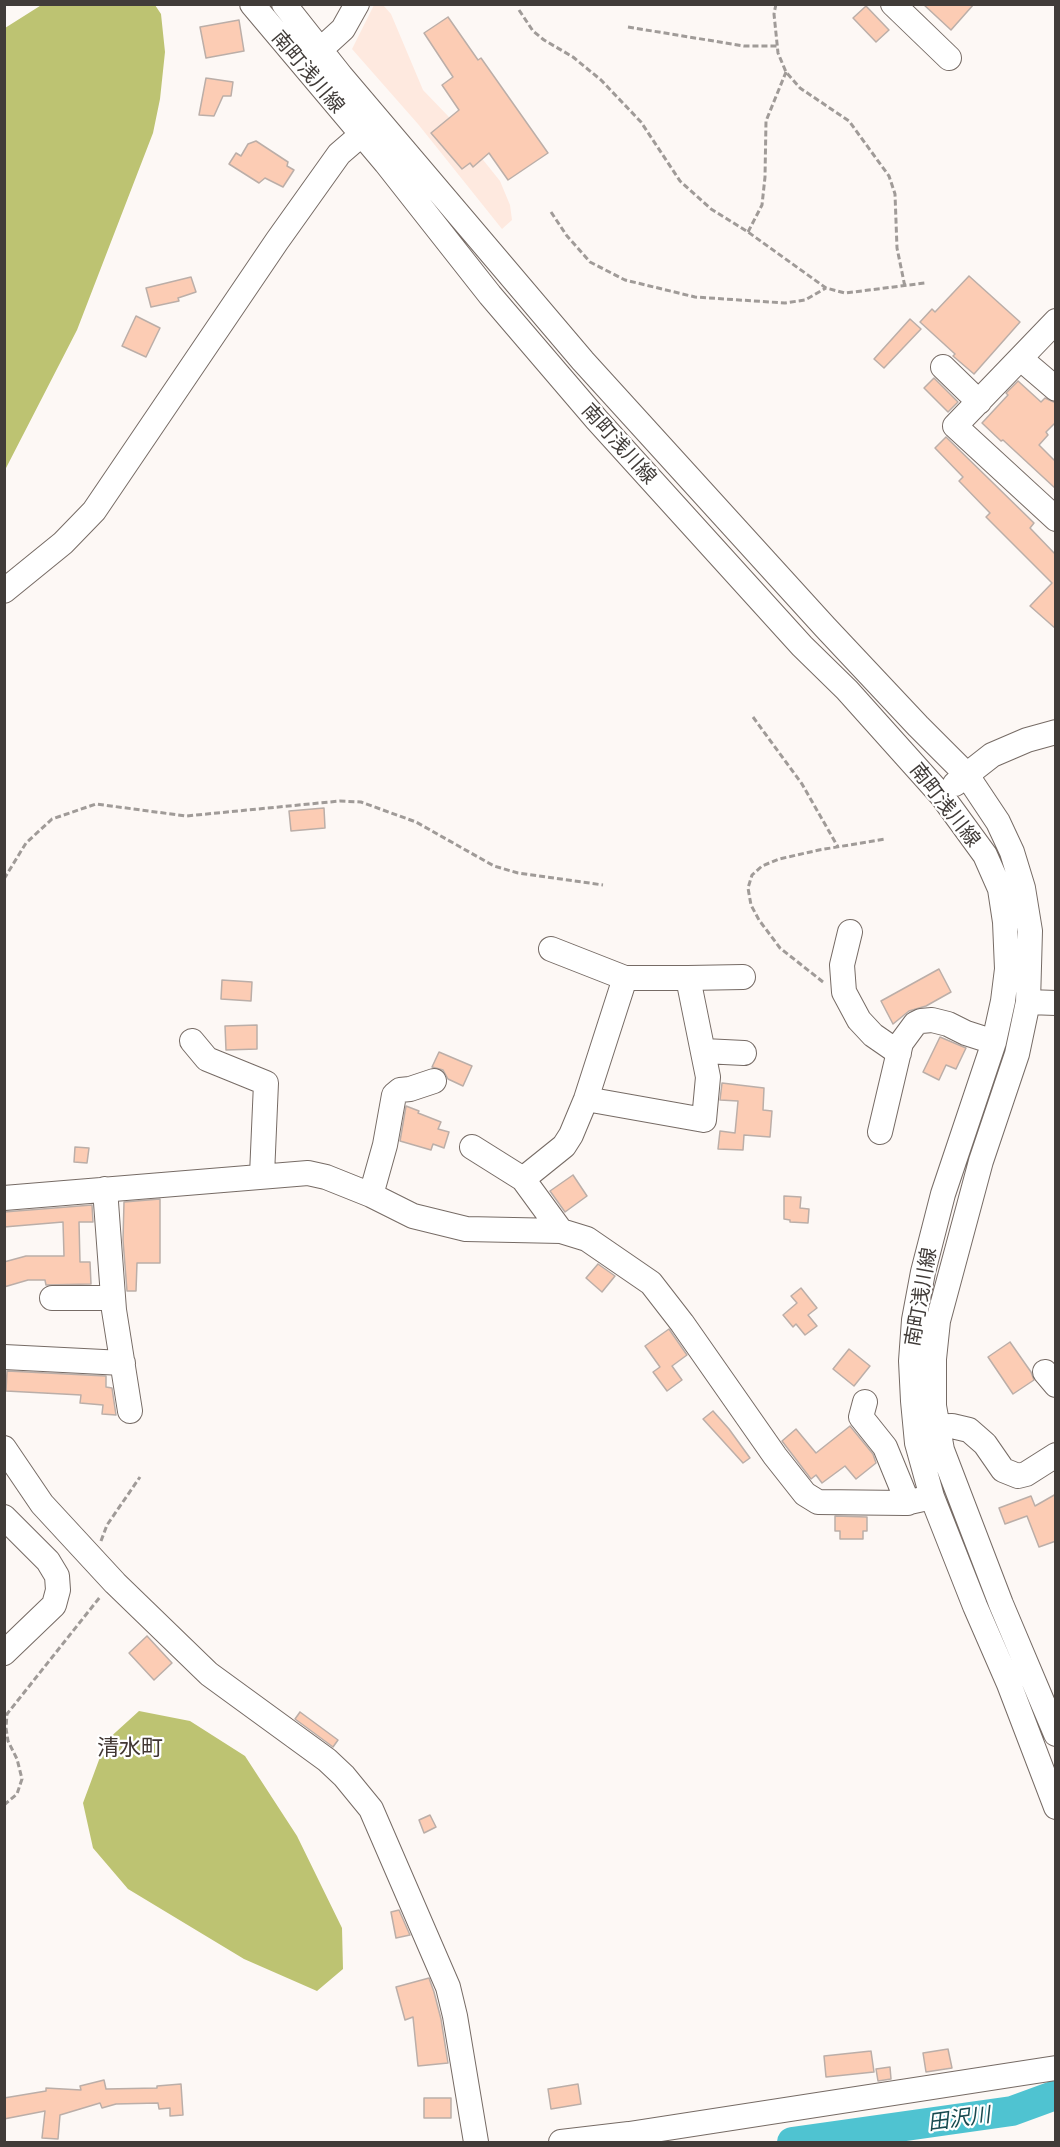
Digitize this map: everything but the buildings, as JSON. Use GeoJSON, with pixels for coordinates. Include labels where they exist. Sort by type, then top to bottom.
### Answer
{"type":"FeatureCollection","features":[{"type":"Feature","properties":{"kind":"street","name":"南町浅川線"},"geometry":{"type":"LineString","coordinates":[[252,4],[386,163],[490,295],[597,420],[942,796],[985,855],[1000,889],[1005,922],[1007,969],[994,1042],[943,1194],[923,1272],[914,1320],[911,1361],[926,1427],[932,1497],[1009,1684],[1056,1807]]}},
{"type":"Feature","properties":{"kind":"street","name":"南町浅川線"},"geometry":{"type":"LineString","coordinates":[[284,4],[583,361],[825,627],[966,774],[998,822],[1012,852],[1023,888],[1030,931],[1028,1002],[1017,1054],[981,1161],[938,1321],[934,1359],[934,1406],[926,1427]]}},
{"type":"Feature","properties":{"kind":"street"},"geometry":{"type":"LineString","coordinates":[[302,66],[343,30],[357,4]]}},
{"type":"Feature","properties":{"kind":"street"},"geometry":{"type":"LineString","coordinates":[[893,4],[949,58]]}},
{"type":"Feature","properties":{"kind":"street"},"geometry":{"type":"LineString","coordinates":[[4,591],[63,543],[94,511],[277,241],[339,154],[361,135]]}},
{"type":"Feature","properties":{"kind":"street"},"geometry":{"type":"LineString","coordinates":[[1056,321],[956,426],[1056,519]]}},
{"type":"Feature","properties":{"kind":"street"},"geometry":{"type":"LineString","coordinates":[[1022,358],[1056,390]]}},
{"type":"Feature","properties":{"kind":"street"},"geometry":{"type":"LineString","coordinates":[[943,368],[979,402]]}},
{"type":"Feature","properties":{"kind":"street"},"geometry":{"type":"LineString","coordinates":[[942,796],[992,755],[1027,740],[1056,732]]}},
{"type":"Feature","properties":{"kind":"street"},"geometry":{"type":"LineString","coordinates":[[850,932],[842,965],[844,992],[859,1020],[873,1035],[899,1053]]}},
{"type":"Feature","properties":{"kind":"street"},"geometry":{"type":"LineString","coordinates":[[551,949],[625,978],[743,977]]}},
{"type":"Feature","properties":{"kind":"street"},"geometry":{"type":"LineString","coordinates":[[523,1179],[564,1146],[571,1135],[586,1098],[625,978]]}},
{"type":"Feature","properties":{"kind":"street"},"geometry":{"type":"LineString","coordinates":[[586,1098],[704,1120],[708,1077],[688,978]]}},
{"type":"Feature","properties":{"kind":"street"},"geometry":{"type":"LineString","coordinates":[[1028,1002],[1056,1003]]}},
{"type":"Feature","properties":{"kind":"street"},"geometry":{"type":"LineString","coordinates":[[880,1132],[899,1053],[905,1036],[915,1024],[932,1020],[994,1042]]}},
{"type":"Feature","properties":{"kind":"street"},"geometry":{"type":"LineString","coordinates":[[192,1041],[207,1059],[266,1083],[262,1175]]}},
{"type":"Feature","properties":{"kind":"street"},"geometry":{"type":"LineString","coordinates":[[704,1051],[744,1053]]}},
{"type":"Feature","properties":{"kind":"street"},"geometry":{"type":"LineString","coordinates":[[371,1195],[385,1145],[394,1095],[400,1090],[434,1081]]}},
{"type":"Feature","properties":{"kind":"street"},"geometry":{"type":"LineString","coordinates":[[472,1147],[523,1179],[561,1231]]}},
{"type":"Feature","properties":{"kind":"street"},"geometry":{"type":"LineString","coordinates":[[4,1198],[308,1173],[327,1177],[371,1195],[413,1216],[466,1229],[561,1231],[587,1239],[651,1283],[682,1323],[775,1456],[805,1494],[818,1502],[908,1503],[932,1497]]}},
{"type":"Feature","properties":{"kind":"street"},"geometry":{"type":"LineString","coordinates":[[105,1189],[113,1298],[130,1411]]}},
{"type":"Feature","properties":{"kind":"street"},"geometry":{"type":"LineString","coordinates":[[52,1298],[113,1298]]}},
{"type":"Feature","properties":{"kind":"street"},"geometry":{"type":"LineString","coordinates":[[4,1358],[123,1363]]}},
{"type":"Feature","properties":{"kind":"street"},"geometry":{"type":"LineString","coordinates":[[865,1402],[861,1417],[885,1447],[908,1503]]}},
{"type":"Feature","properties":{"kind":"street"},"geometry":{"type":"LineString","coordinates":[[926,1427],[952,1426],[969,1430],[985,1444],[1003,1470],[1018,1476],[1026,1474],[1056,1455]]}},
{"type":"Feature","properties":{"kind":"street","name":"南町浅川線"},"geometry":{"type":"LineString","coordinates":[[926,1427],[942,1450],[1056,1734]]}},
{"type":"Feature","properties":{"kind":"street"},"geometry":{"type":"LineString","coordinates":[[4,1448],[42,1504],[115,1583],[209,1674],[327,1760],[344,1776],[371,1809],[448,1987],[476,2142]]}},
{"type":"Feature","properties":{"kind":"street"},"geometry":{"type":"LineString","coordinates":[[6,1522],[48,1561],[57,1576],[58,1590],[54,1605],[9,1639]]}},
{"type":"Feature","properties":{"kind":"street"},"geometry":{"type":"LineString","coordinates":[[561,2142],[629,2134],[1056,2068]]}},
{"type":"Feature","properties":{"kind":"path"},"geometry":{"type":"LineString","coordinates":[[776,4],[774,15],[778,53],[786,72],[800,88],[849,121],[889,176],[895,194],[897,248],[905,287]]}},
{"type":"Feature","properties":{"kind":"path"},"geometry":{"type":"LineString","coordinates":[[519,10],[533,31],[573,57],[601,80],[641,122],[680,181],[711,209],[748,232],[826,288],[845,294],[925,283]]}},
{"type":"Feature","properties":{"kind":"path"},"geometry":{"type":"LineString","coordinates":[[628,27],[744,46],[777,46]]}},
{"type":"Feature","properties":{"kind":"path"},"geometry":{"type":"LineString","coordinates":[[748,232],[762,204],[766,121],[786,72]]}},
{"type":"Feature","properties":{"kind":"path"},"geometry":{"type":"LineString","coordinates":[[551,212],[590,262],[625,280],[695,297],[785,303],[805,300],[826,288]]}},
{"type":"Feature","properties":{"kind":"path"},"geometry":{"type":"LineString","coordinates":[[753,717],[802,784],[838,847]]}},
{"type":"Feature","properties":{"kind":"path"},"geometry":{"type":"LineString","coordinates":[[4,879],[26,843],[52,819],[96,804],[186,816],[340,801],[361,802],[416,822],[494,866],[518,873],[603,885]]}},
{"type":"Feature","properties":{"kind":"path"},"geometry":{"type":"LineString","coordinates":[[844,992],[819,980],[780,948],[751,905],[748,888],[752,875],[762,866],[838,847],[885,839]]}},
{"type":"Feature","properties":{"kind":"path"},"geometry":{"type":"LineString","coordinates":[[93,1559],[107,1525],[140,1477]]}},
{"type":"Feature","properties":{"kind":"path"},"geometry":{"type":"LineString","coordinates":[[4,1805],[17,1794],[22,1779],[17,1759],[8,1741],[7,1714],[97,1600],[115,1583]]}},
{"type":"Feature","properties":{"kind":"shaded area"},"geometry":{"type":"Polygon","coordinates":[[[374,5],[383,5],[391,14],[423,90],[448,116],[500,181],[510,205],[512,220],[502,229],[418,124],[352,49],[374,5]]]}},
{"type":"Feature","properties":{"kind":"green space"},"geometry":{"type":"Polygon","coordinates":[[[43,4],[155,5],[161,14],[165,52],[160,99],[153,133],[77,330],[5,470],[5,28],[43,4]]]}},
{"type":"Feature","properties":{"kind":"green space"},"geometry":{"type":"Polygon","coordinates":[[[139,1711],[190,1721],[245,1756],[297,1836],[342,1928],[343,1969],[317,1991],[244,1959],[128,1889],[93,1848],[83,1803],[106,1741],[139,1711]]]}},
{"type":"Feature","properties":{"kind":"waterway","name":"田沢川"},"geometry":{"type":"LineString","coordinates":[[792,2142],[1012,2111],[1053,2096]]}},
{"type":"Feature","properties":{"kind":"district","name":"清水町"},"geometry":{"type":"Point","coordinates":[130,1748]}}]}
